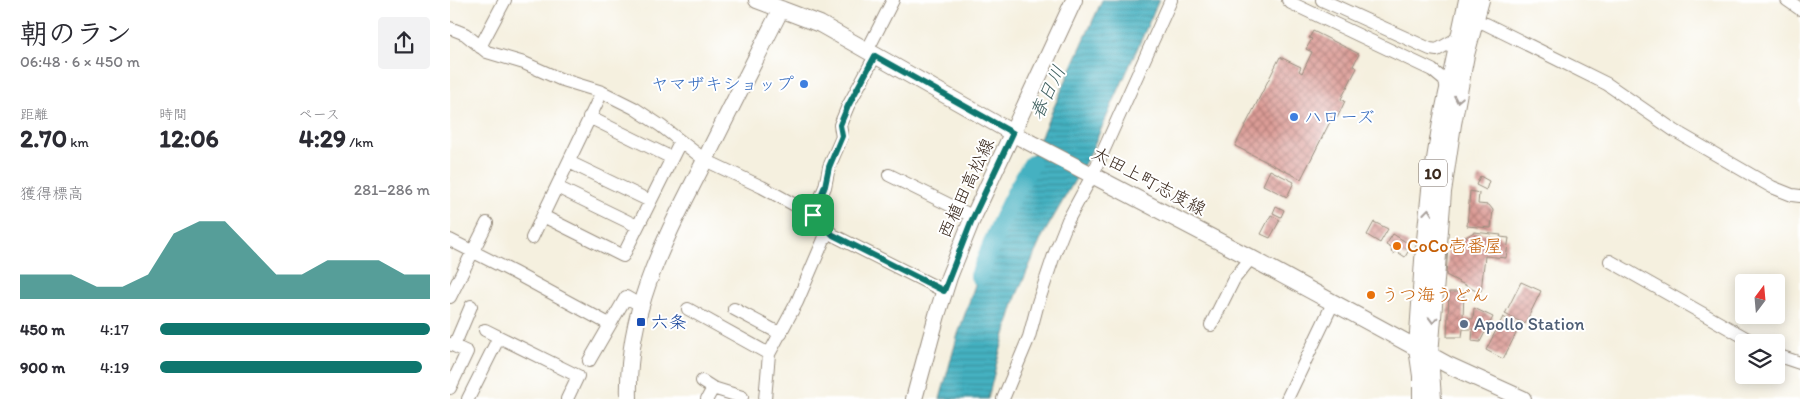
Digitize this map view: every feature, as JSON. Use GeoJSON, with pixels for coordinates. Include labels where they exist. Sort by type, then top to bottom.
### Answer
{"type":"FeatureCollection","features":[{"type":"Feature","properties":{"kind":"main road","name":"太田上町志度線"},"geometry":{"type":"LineString","coordinates":[[758,0],[820,24],[1018,136],[1090,172],[1251,258],[1456,370],[1523,399]]}},
{"type":"Feature","properties":{"kind":"main road","name":"西植田高松線"},"geometry":{"type":"LineString","coordinates":[[914,399],[944,291],[974,217],[1018,136],[1074,0]]}},
{"type":"Feature","properties":{"kind":"main road","name":"10"},"geometry":{"type":"LineString","coordinates":[[1421,399],[1421,376],[1443,192],[1469,19],[1467,0]]}},
{"type":"Feature","properties":{"kind":"main road","name":"10"},"geometry":{"type":"LineString","coordinates":[[1433,399],[1424,352],[1423,260],[1430,190],[1458,38],[1481,0]]}},
{"type":"Feature","properties":{"kind":"main road"},"geometry":{"type":"LineString","coordinates":[[629,399],[631,356],[640,305],[655,262],[780,9]]}},
{"type":"Feature","properties":{"kind":"street"},"geometry":{"type":"LineString","coordinates":[[480,47],[505,0]]}},
{"type":"Feature","properties":{"kind":"street"},"geometry":{"type":"LineString","coordinates":[[813,215],[825,186],[829,167],[842,136],[840,125],[893,0]]}},
{"type":"Feature","properties":{"kind":"street"},"geometry":{"type":"LineString","coordinates":[[1003,399],[1030,337],[1038,304],[1068,220],[1171,0]]}},
{"type":"Feature","properties":{"kind":"street"},"geometry":{"type":"LineString","coordinates":[[1288,0],[1432,70],[1444,80],[1448,89]]}},
{"type":"Feature","properties":{"kind":"street"},"geometry":{"type":"LineString","coordinates":[[1322,0],[1430,49],[1437,50],[1458,38]]}},
{"type":"Feature","properties":{"kind":"street"},"geometry":{"type":"LineString","coordinates":[[1787,0],[1800,9]]}},
{"type":"Feature","properties":{"kind":"street"},"geometry":{"type":"LineString","coordinates":[[1469,19],[1486,24],[1607,84],[1674,131],[1772,187],[1800,196]]}},
{"type":"Feature","properties":{"kind":"street"},"geometry":{"type":"LineString","coordinates":[[450,28],[465,34],[487,52],[524,63],[560,79],[602,92],[634,108],[705,160],[762,187],[813,215],[833,235],[944,291]]}},
{"type":"Feature","properties":{"kind":"street"},"geometry":{"type":"LineString","coordinates":[[532,238],[602,92]]}},
{"type":"Feature","properties":{"kind":"street"},"geometry":{"type":"LineString","coordinates":[[589,117],[672,158]]}},
{"type":"Feature","properties":{"kind":"street"},"geometry":{"type":"LineString","coordinates":[[542,216],[623,256],[680,142]]}},
{"type":"Feature","properties":{"kind":"street"},"geometry":{"type":"LineString","coordinates":[[570,162],[650,201]]}},
{"type":"Feature","properties":{"kind":"street"},"geometry":{"type":"LineString","coordinates":[[889,174],[974,217]]}},
{"type":"Feature","properties":{"kind":"street"},"geometry":{"type":"LineString","coordinates":[[557,188],[637,226]]}},
{"type":"Feature","properties":{"kind":"street"},"geometry":{"type":"LineString","coordinates":[[450,297],[487,223]]}},
{"type":"Feature","properties":{"kind":"street"},"geometry":{"type":"LineString","coordinates":[[765,399],[768,384],[769,354],[782,334],[828,230]]}},
{"type":"Feature","properties":{"kind":"street"},"geometry":{"type":"LineString","coordinates":[[450,240],[610,324]]}},
{"type":"Feature","properties":{"kind":"street"},"geometry":{"type":"LineString","coordinates":[[1211,324],[1234,279],[1251,258]]}},
{"type":"Feature","properties":{"kind":"street"},"geometry":{"type":"LineString","coordinates":[[1610,261],[1739,334]]}},
{"type":"Feature","properties":{"kind":"street"},"geometry":{"type":"LineString","coordinates":[[589,360],[626,297],[640,305]]}},
{"type":"Feature","properties":{"kind":"street"},"geometry":{"type":"LineString","coordinates":[[1287,399],[1333,303]]}},
{"type":"Feature","properties":{"kind":"street"},"geometry":{"type":"LineString","coordinates":[[450,388],[467,352],[452,345],[471,306]]}},
{"type":"Feature","properties":{"kind":"street"},"geometry":{"type":"LineString","coordinates":[[688,309],[769,354]]}},
{"type":"Feature","properties":{"kind":"street"},"geometry":{"type":"LineString","coordinates":[[734,309],[782,334]]}},
{"type":"Feature","properties":{"kind":"street"},"geometry":{"type":"LineString","coordinates":[[486,330],[578,376],[567,399]]}},
{"type":"Feature","properties":{"kind":"street"},"geometry":{"type":"LineString","coordinates":[[468,399],[500,337]]}},
{"type":"Feature","properties":{"kind":"street"},"geometry":{"type":"LineString","coordinates":[[1785,358],[1800,363]]}},
{"type":"Feature","properties":{"kind":"street"},"geometry":{"type":"LineString","coordinates":[[708,389],[742,397]]}},
{"type":"Feature","properties":{"kind":"street"},"geometry":{"type":"LineString","coordinates":[[450,393],[462,399]]}},
{"type":"Feature","properties":{"kind":"water"},"geometry":{"type":"Polygon","coordinates":[[[1102,0],[1159,0],[1090,154],[1042,237],[1016,297],[988,399],[940,399],[958,334],[978,276],[1102,0]]]}},
{"type":"Feature","properties":{"kind":"building"},"geometry":{"type":"Polygon","coordinates":[[[1313,31],[1359,54],[1353,66],[1357,68],[1341,99],[1345,101],[1337,118],[1333,116],[1301,179],[1235,146],[1280,57],[1301,67],[1299,71],[1302,73],[1312,52],[1306,49],[1312,39],[1309,38],[1313,31]]]}},
{"type":"Feature","properties":{"kind":"building"},"geometry":{"type":"Polygon","coordinates":[[[1270,170],[1294,182],[1287,197],[1263,185],[1270,170]]]}},
{"type":"Feature","properties":{"kind":"building"},"geometry":{"type":"Polygon","coordinates":[[[1480,176],[1489,181],[1486,190],[1476,185],[1480,176]]]}},
{"type":"Feature","properties":{"kind":"building"},"geometry":{"type":"Polygon","coordinates":[[[1470,191],[1479,193],[1478,204],[1489,205],[1493,210],[1491,228],[1467,226],[1470,191]]]}},
{"type":"Feature","properties":{"kind":"building"},"geometry":{"type":"Polygon","coordinates":[[[1276,206],[1284,210],[1281,217],[1273,213],[1276,206]]]}},
{"type":"Feature","properties":{"kind":"building"},"geometry":{"type":"Polygon","coordinates":[[[1271,215],[1280,220],[1270,238],[1261,234],[1271,215]]]}},
{"type":"Feature","properties":{"kind":"building"},"geometry":{"type":"Polygon","coordinates":[[[1374,222],[1388,229],[1380,243],[1367,235],[1374,222]]]}},
{"type":"Feature","properties":{"kind":"building"},"geometry":{"type":"Polygon","coordinates":[[[1474,232],[1501,235],[1500,237],[1509,238],[1506,258],[1485,256],[1481,291],[1478,292],[1446,275],[1448,247],[1474,232]]]}},
{"type":"Feature","properties":{"kind":"building"},"geometry":{"type":"Polygon","coordinates":[[[1393,234],[1409,244],[1406,248],[1409,250],[1405,257],[1396,251],[1394,254],[1391,252],[1393,249],[1386,245],[1393,234]]]}},
{"type":"Feature","properties":{"kind":"building"},"geometry":{"type":"Polygon","coordinates":[[[1521,282],[1541,291],[1525,324],[1505,314],[1521,282]]]}},
{"type":"Feature","properties":{"kind":"building"},"geometry":{"type":"Polygon","coordinates":[[[1449,292],[1464,292],[1463,318],[1473,319],[1474,308],[1493,317],[1480,342],[1472,341],[1473,329],[1463,329],[1462,337],[1447,337],[1449,292]]]}},
{"type":"Feature","properties":{"kind":"building"},"geometry":{"type":"Polygon","coordinates":[[[1503,317],[1520,326],[1503,359],[1486,350],[1503,317]]]}},
{"type":"Feature","properties":{"kind":"waterway","name":"春日川"},"geometry":{"type":"LineString","coordinates":[[979,276],[1009,205],[1032,164]]}},
{"type":"Feature","properties":{"kind":"place","name":"ヤマザキショップ"},"geometry":{"type":"Point","coordinates":[804,84]}},
{"type":"Feature","properties":{"kind":"place","name":"ハローズ"},"geometry":{"type":"Point","coordinates":[1294,117]}},
{"type":"Feature","properties":{"kind":"place","name":"CoCo壱番屋"},"geometry":{"type":"Point","coordinates":[1397,246]}},
{"type":"Feature","properties":{"kind":"place","name":"うつ海うどん"},"geometry":{"type":"Point","coordinates":[1371,295]}},
{"type":"Feature","properties":{"kind":"place","name":"六条"},"geometry":{"type":"Point","coordinates":[641,322]}},
{"type":"Feature","properties":{"kind":"place","name":"Apollo Station"},"geometry":{"type":"Point","coordinates":[1464,324]}},
{"type":"Feature","properties":{"kind":"route"},"geometry":{"type":"LineString","coordinates":[[875,56],[1013,133],[971,222],[944,291],[833,235],[813,215],[825,186],[829,167],[842,136],[840,125],[875,56]]}}]}
